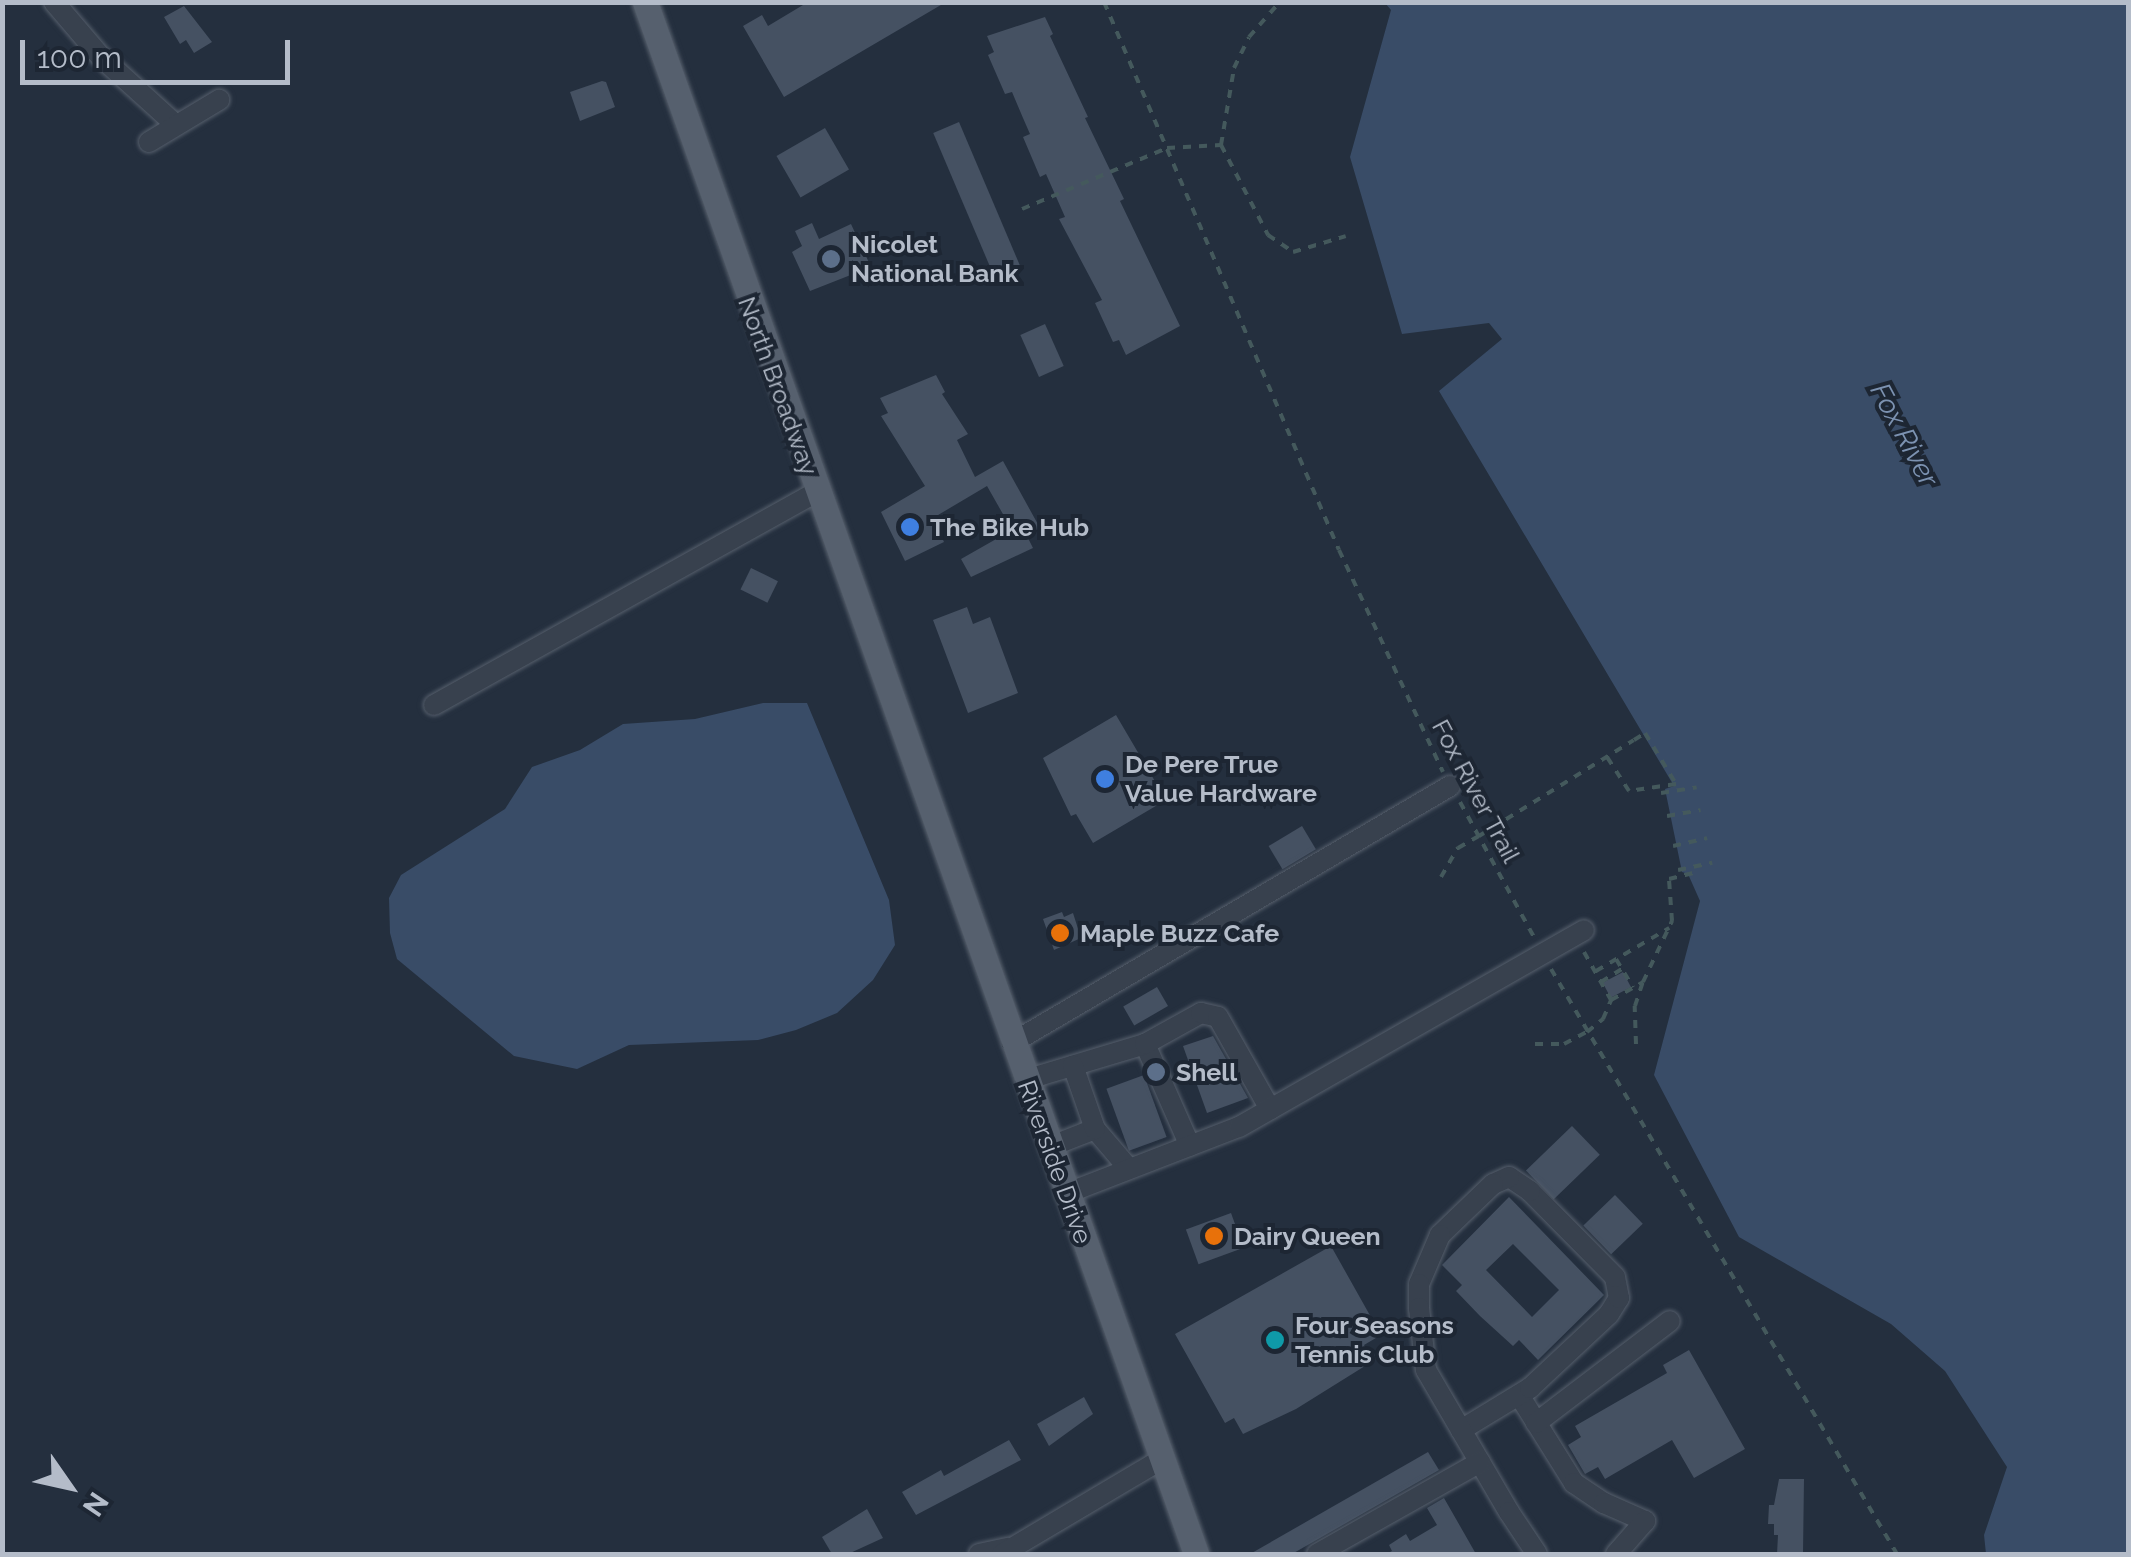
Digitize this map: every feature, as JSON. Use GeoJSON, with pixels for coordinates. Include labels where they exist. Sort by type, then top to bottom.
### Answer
{"type":"FeatureCollection","features":[{"type":"Feature","properties":{"kind":"main road","name":"North Broadway"},"geometry":{"type":"LineString","coordinates":[[645,2],[916,768]]}},
{"type":"Feature","properties":{"kind":"main road","name":"Riverside Drive"},"geometry":{"type":"LineString","coordinates":[[916,768],[1196,1554]]}},
{"type":"Feature","properties":{"kind":"street"},"geometry":{"type":"LineString","coordinates":[[54,2],[101,57],[176,125]]}},
{"type":"Feature","properties":{"kind":"street"},"geometry":{"type":"LineString","coordinates":[[149,142],[219,100]]}},
{"type":"Feature","properties":{"kind":"street"},"geometry":{"type":"LineString","coordinates":[[434,705],[816,492]]}},
{"type":"Feature","properties":{"kind":"street"},"geometry":{"type":"LineString","coordinates":[[1012,1043],[1450,786]]}},
{"type":"Feature","properties":{"kind":"street"},"geometry":{"type":"LineString","coordinates":[[1066,1194],[1190,1146],[1270,1109],[1584,930]]}},
{"type":"Feature","properties":{"kind":"street"},"geometry":{"type":"LineString","coordinates":[[1026,1080],[1145,1044],[1201,1013],[1218,1017],[1270,1109]]}},
{"type":"Feature","properties":{"kind":"street"},"geometry":{"type":"LineString","coordinates":[[1145,1044],[1190,1146]]}},
{"type":"Feature","properties":{"kind":"street"},"geometry":{"type":"LineString","coordinates":[[1074,1066],[1095,1129],[1129,1169]]}},
{"type":"Feature","properties":{"kind":"street"},"geometry":{"type":"LineString","coordinates":[[1049,1147],[1095,1129]]}},
{"type":"Feature","properties":{"kind":"street"},"geometry":{"type":"LineString","coordinates":[[1461,1430],[1519,1395],[1608,1314],[1619,1298],[1619,1286],[1530,1190],[1509,1177],[1470,1204],[1440,1234],[1419,1284],[1426,1370],[1461,1430],[1480,1462],[1537,1554]]}},
{"type":"Feature","properties":{"kind":"street"},"geometry":{"type":"LineString","coordinates":[[1536,1424],[1670,1322]]}},
{"type":"Feature","properties":{"kind":"street"},"geometry":{"type":"LineString","coordinates":[[1519,1395],[1574,1482],[1645,1521],[1616,1554]]}},
{"type":"Feature","properties":{"kind":"street"},"geometry":{"type":"LineString","coordinates":[[979,1554],[1005,1551],[1162,1458]]}},
{"type":"Feature","properties":{"kind":"street"},"geometry":{"type":"LineString","coordinates":[[1317,1554],[1480,1462]]}},
{"type":"Feature","properties":{"kind":"path","name":"Fox River Trail"},"geometry":{"type":"LineString","coordinates":[[1104,2],[1331,533],[1450,786],[1587,1032],[1897,1554]]}},
{"type":"Feature","properties":{"kind":"path"},"geometry":{"type":"LineString","coordinates":[[1278,4],[1249,37],[1234,68],[1221,145],[1268,235],[1293,252],[1346,236]]}},
{"type":"Feature","properties":{"kind":"path"},"geometry":{"type":"LineString","coordinates":[[1022,209],[1167,148],[1221,145]]}},
{"type":"Feature","properties":{"kind":"path"},"geometry":{"type":"LineString","coordinates":[[1441,878],[1458,848],[1608,756],[1646,734],[1676,784],[1629,792],[1608,756]]}},
{"type":"Feature","properties":{"kind":"path"},"geometry":{"type":"LineString","coordinates":[[1661,793],[1697,786]]}},
{"type":"Feature","properties":{"kind":"path"},"geometry":{"type":"LineString","coordinates":[[1666,816],[1700,810]]}},
{"type":"Feature","properties":{"kind":"path"},"geometry":{"type":"LineString","coordinates":[[1674,846],[1707,838]]}},
{"type":"Feature","properties":{"kind":"path"},"geometry":{"type":"LineString","coordinates":[[1678,870],[1712,863]]}},
{"type":"Feature","properties":{"kind":"path"},"geometry":{"type":"LineString","coordinates":[[1636,1044],[1635,1006],[1673,912],[1670,879],[1698,872]]}},
{"type":"Feature","properties":{"kind":"path"},"geometry":{"type":"LineString","coordinates":[[1611,1000],[1595,972],[1669,928]]}},
{"type":"Feature","properties":{"kind":"path"},"geometry":{"type":"LineString","coordinates":[[1616,959],[1632,988]]}},
{"type":"Feature","properties":{"kind":"path"},"geometry":{"type":"LineString","coordinates":[[1600,982],[1622,970]]}},
{"type":"Feature","properties":{"kind":"path"},"geometry":{"type":"LineString","coordinates":[[1536,1044],[1564,1044],[1587,1032],[1604,1019],[1611,1000],[1642,982]]}},
{"type":"Feature","properties":{"kind":"water","name":"Fox River"},"geometry":{"type":"Polygon","coordinates":[[[1385,3],[2128,3],[2128,1554],[1986,1554],[1984,1535],[2007,1467],[1945,1371],[1891,1324],[1739,1237],[1654,1075],[1700,901],[1688,874],[1682,872],[1665,789],[1674,786],[1439,391],[1502,339],[1489,323],[1402,334],[1350,157],[1391,10],[1385,3]]]}},
{"type":"Feature","properties":{"kind":"water"},"geometry":{"type":"Polygon","coordinates":[[[763,703],[807,703],[889,900],[895,945],[873,980],[837,1013],[758,1040],[629,1045],[577,1069],[514,1056],[397,959],[390,933],[389,898],[401,875],[505,809],[532,767],[580,750],[623,724],[695,719],[763,703]]]}},
{"type":"Feature","properties":{"kind":"building"},"geometry":{"type":"Polygon","coordinates":[[[808,2],[946,2],[784,97],[743,26],[762,15],[768,26],[808,2]]]}},
{"type":"Feature","properties":{"kind":"building"},"geometry":{"type":"Polygon","coordinates":[[[184,6],[212,42],[194,53],[186,40],[180,44],[164,17],[184,6]]]}},
{"type":"Feature","properties":{"kind":"building"},"geometry":{"type":"Polygon","coordinates":[[[1045,17],[1088,117],[1085,118],[1124,199],[1120,201],[1180,326],[1126,355],[1119,340],[1113,342],[1095,303],[1102,300],[1059,219],[1065,217],[1046,174],[1040,177],[1023,137],[1030,134],[1012,92],[1005,94],[988,55],[994,52],[987,36],[1045,17]]]}},
{"type":"Feature","properties":{"kind":"building"},"geometry":{"type":"Polygon","coordinates":[[[606,82],[615,107],[580,121],[570,92],[606,82]]]}},
{"type":"Feature","properties":{"kind":"building"},"geometry":{"type":"Polygon","coordinates":[[[959,122],[1022,269],[996,280],[933,133],[959,122]]]}},
{"type":"Feature","properties":{"kind":"building"},"geometry":{"type":"Polygon","coordinates":[[[825,128],[849,170],[801,198],[777,156],[825,128]]]}},
{"type":"Feature","properties":{"kind":"building","name":"Nicolet National Bank"},"geometry":{"type":"Polygon","coordinates":[[[812,223],[819,239],[851,224],[871,267],[810,291],[792,252],[802,246],[795,231],[812,223]]]}},
{"type":"Feature","properties":{"kind":"building"},"geometry":{"type":"Polygon","coordinates":[[[1045,324],[1064,366],[1039,377],[1020,335],[1045,324]]]}},
{"type":"Feature","properties":{"kind":"building"},"geometry":{"type":"Polygon","coordinates":[[[936,375],[945,392],[942,394],[968,434],[957,440],[975,477],[1003,461],[1040,528],[1027,536],[1033,548],[971,577],[961,559],[1012,530],[987,486],[933,518],[944,542],[905,561],[881,512],[925,486],[881,416],[888,413],[880,398],[936,375]]]}},
{"type":"Feature","properties":{"kind":"building"},"geometry":{"type":"Polygon","coordinates":[[[751,568],[778,581],[767,603],[740,590],[751,568]]]}},
{"type":"Feature","properties":{"kind":"building"},"geometry":{"type":"Polygon","coordinates":[[[967,607],[973,624],[990,617],[1018,693],[968,713],[933,620],[967,607]]]}},
{"type":"Feature","properties":{"kind":"building"},"geometry":{"type":"Polygon","coordinates":[[[1116,715],[1166,800],[1093,843],[1076,814],[1071,816],[1043,758],[1116,715]]]}},
{"type":"Feature","properties":{"kind":"building"},"geometry":{"type":"Polygon","coordinates":[[[1302,826],[1316,849],[1282,869],[1269,846],[1302,826]]]}},
{"type":"Feature","properties":{"kind":"building"},"geometry":{"type":"Polygon","coordinates":[[[1062,912],[1064,917],[1073,913],[1081,938],[1054,950],[1043,919],[1062,912]]]}},
{"type":"Feature","properties":{"kind":"building"},"geometry":{"type":"Polygon","coordinates":[[[1623,972],[1631,987],[1611,998],[1603,983],[1623,972]]]}},
{"type":"Feature","properties":{"kind":"building"},"geometry":{"type":"Polygon","coordinates":[[[1157,987],[1168,1006],[1134,1026],[1123,1006],[1157,987]]]}},
{"type":"Feature","properties":{"kind":"building"},"geometry":{"type":"Polygon","coordinates":[[[1213,1036],[1248,1098],[1207,1113],[1183,1046],[1213,1036]]]}},
{"type":"Feature","properties":{"kind":"building"},"geometry":{"type":"Polygon","coordinates":[[[1144,1075],[1167,1137],[1129,1151],[1106,1089],[1144,1075]]]}},
{"type":"Feature","properties":{"kind":"building"},"geometry":{"type":"Polygon","coordinates":[[[1572,1126],[1600,1155],[1554,1199],[1526,1170],[1572,1126]]]}},
{"type":"Feature","properties":{"kind":"building"},"geometry":{"type":"Polygon","coordinates":[[[1615,1195],[1643,1224],[1611,1254],[1583,1226],[1615,1195]]]}},
{"type":"Feature","properties":{"kind":"building"},"geometry":{"type":"Polygon","coordinates":[[[1509,1197],[1604,1295],[1538,1360],[1519,1340],[1513,1346],[1480,1316],[1456,1291],[1462,1285],[1442,1265],[1509,1197]],[[1513,1244],[1486,1270],[1532,1317],[1559,1290],[1513,1244]]]}},
{"type":"Feature","properties":{"kind":"building","name":"Dairy Queen"},"geometry":{"type":"Polygon","coordinates":[[[1231,1213],[1244,1248],[1199,1264],[1186,1229],[1231,1213]]]}},
{"type":"Feature","properties":{"kind":"building","name":"Four Seasons Tennis Club"},"geometry":{"type":"Polygon","coordinates":[[[1331,1246],[1381,1335],[1364,1345],[1373,1361],[1296,1409],[1243,1434],[1234,1418],[1225,1423],[1175,1334],[1331,1246]]]}},
{"type":"Feature","properties":{"kind":"building"},"geometry":{"type":"Polygon","coordinates":[[[1689,1350],[1745,1449],[1694,1478],[1672,1440],[1605,1479],[1598,1467],[1585,1474],[1568,1445],[1581,1437],[1575,1426],[1667,1373],[1663,1365],[1689,1350]]]}},
{"type":"Feature","properties":{"kind":"building"},"geometry":{"type":"Polygon","coordinates":[[[1084,1397],[1093,1414],[1049,1446],[1037,1424],[1084,1397]]]}},
{"type":"Feature","properties":{"kind":"building"},"geometry":{"type":"Polygon","coordinates":[[[1009,1440],[1021,1460],[916,1515],[902,1492],[941,1470],[944,1476],[1009,1440]]]}},
{"type":"Feature","properties":{"kind":"building"},"geometry":{"type":"Polygon","coordinates":[[[1428,1452],[1439,1470],[1292,1554],[1250,1554],[1428,1452]]]}},
{"type":"Feature","properties":{"kind":"building"},"geometry":{"type":"Polygon","coordinates":[[[1779,1479],[1804,1479],[1803,1554],[1777,1554],[1778,1535],[1774,1535],[1774,1524],[1768,1524],[1769,1505],[1774,1505],[1779,1479]]]}},
{"type":"Feature","properties":{"kind":"building"},"geometry":{"type":"Polygon","coordinates":[[[1444,1498],[1476,1554],[1386,1554],[1392,1551],[1389,1545],[1406,1534],[1410,1541],[1437,1525],[1427,1508],[1444,1498]]]}},
{"type":"Feature","properties":{"kind":"building"},"geometry":{"type":"Polygon","coordinates":[[[867,1509],[883,1538],[848,1554],[832,1554],[822,1537],[867,1509]]]}},
{"type":"Feature","properties":{"kind":"place","name":"Nicolet National Bank"},"geometry":{"type":"Point","coordinates":[831,259]}},
{"type":"Feature","properties":{"kind":"place","name":"The Bike Hub"},"geometry":{"type":"Point","coordinates":[910,527]}},
{"type":"Feature","properties":{"kind":"place","name":"De Pere True Value Hardware"},"geometry":{"type":"Point","coordinates":[1105,779]}},
{"type":"Feature","properties":{"kind":"place","name":"Maple Buzz Cafe"},"geometry":{"type":"Point","coordinates":[1060,933]}},
{"type":"Feature","properties":{"kind":"place","name":"Shell"},"geometry":{"type":"Point","coordinates":[1156,1072]}},
{"type":"Feature","properties":{"kind":"place","name":"Dairy Queen"},"geometry":{"type":"Point","coordinates":[1214,1236]}},
{"type":"Feature","properties":{"kind":"place","name":"Four Seasons Tennis Club"},"geometry":{"type":"Point","coordinates":[1275,1340]}}]}
